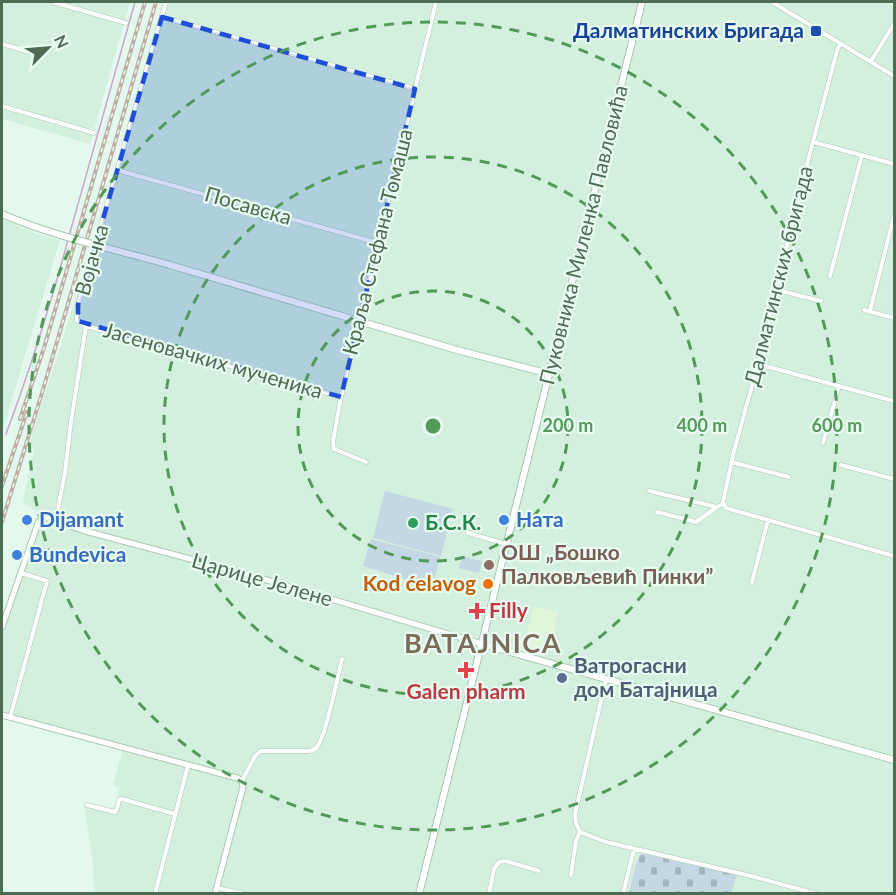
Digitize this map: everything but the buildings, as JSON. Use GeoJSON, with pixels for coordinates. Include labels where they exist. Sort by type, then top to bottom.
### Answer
{"type":"FeatureCollection","features":[{"type":"Feature","properties":{"kind":"main road","name":"Пуковника Миленка Павловића"},"geometry":{"type":"LineString","coordinates":[[419,894],[642,2]]}},
{"type":"Feature","properties":{"kind":"main road"},"geometry":{"type":"LineString","coordinates":[[2,214],[38,228],[457,350],[550,374]]}},
{"type":"Feature","properties":{"kind":"main road"},"geometry":{"type":"LineString","coordinates":[[482,644],[894,760]]}},
{"type":"Feature","properties":{"kind":"street"},"geometry":{"type":"LineString","coordinates":[[53,2],[126,23]]}},
{"type":"Feature","properties":{"kind":"street","name":"Војачка"},"geometry":{"type":"LineString","coordinates":[[56,520],[86,326],[78,321],[77,312],[166,2]]}},
{"type":"Feature","properties":{"kind":"street","name":"Краља Стефана Томаша"},"geometry":{"type":"LineString","coordinates":[[366,462],[337,451],[333,446],[340,397],[436,2]]}},
{"type":"Feature","properties":{"kind":"street"},"geometry":{"type":"LineString","coordinates":[[772,2],[894,76]]}},
{"type":"Feature","properties":{"kind":"street"},"geometry":{"type":"LineString","coordinates":[[162,17],[415,89]]}},
{"type":"Feature","properties":{"kind":"street"},"geometry":{"type":"LineString","coordinates":[[870,61],[894,24]]}},
{"type":"Feature","properties":{"kind":"street","name":"Далматинских бригада"},"geometry":{"type":"LineString","coordinates":[[725,506],[723,500],[731,462],[840,43]]}},
{"type":"Feature","properties":{"kind":"street"},"geometry":{"type":"LineString","coordinates":[[2,44],[37,54]]}},
{"type":"Feature","properties":{"kind":"street"},"geometry":{"type":"LineString","coordinates":[[2,106],[93,134]]}},
{"type":"Feature","properties":{"kind":"street"},"geometry":{"type":"LineString","coordinates":[[813,142],[894,164]]}},
{"type":"Feature","properties":{"kind":"street"},"geometry":{"type":"LineString","coordinates":[[830,276],[862,155]]}},
{"type":"Feature","properties":{"kind":"street","name":"Посавска"},"geometry":{"type":"LineString","coordinates":[[117,170],[378,243]]}},
{"type":"Feature","properties":{"kind":"street"},"geometry":{"type":"LineString","coordinates":[[870,311],[894,216]]}},
{"type":"Feature","properties":{"kind":"street"},"geometry":{"type":"LineString","coordinates":[[777,290],[821,301]]}},
{"type":"Feature","properties":{"kind":"street"},"geometry":{"type":"LineString","coordinates":[[864,310],[894,318]]}},
{"type":"Feature","properties":{"kind":"street","name":"Јасеновачких мученика"},"geometry":{"type":"LineString","coordinates":[[86,326],[340,397]]}},
{"type":"Feature","properties":{"kind":"street"},"geometry":{"type":"LineString","coordinates":[[758,364],[894,401]]}},
{"type":"Feature","properties":{"kind":"street"},"geometry":{"type":"LineString","coordinates":[[824,443],[839,386]]}},
{"type":"Feature","properties":{"kind":"street"},"geometry":{"type":"LineString","coordinates":[[731,462],[789,477]]}},
{"type":"Feature","properties":{"kind":"street"},"geometry":{"type":"LineString","coordinates":[[841,465],[894,479]]}},
{"type":"Feature","properties":{"kind":"street"},"geometry":{"type":"LineString","coordinates":[[649,491],[717,507],[725,506],[894,556]]}},
{"type":"Feature","properties":{"kind":"street"},"geometry":{"type":"LineString","coordinates":[[657,512],[696,522],[717,507]]}},
{"type":"Feature","properties":{"kind":"street","name":"Царице Јелене"},"geometry":{"type":"LineString","coordinates":[[20,573],[37,526],[45,517],[85,531],[247,574],[482,644]]}},
{"type":"Feature","properties":{"kind":"street"},"geometry":{"type":"LineString","coordinates":[[752,582],[768,520]]}},
{"type":"Feature","properties":{"kind":"street"},"geometry":{"type":"LineString","coordinates":[[468,533],[507,544]]}},
{"type":"Feature","properties":{"kind":"street"},"geometry":{"type":"LineString","coordinates":[[2,627],[20,573],[47,581],[10,718]]}},
{"type":"Feature","properties":{"kind":"street"},"geometry":{"type":"LineString","coordinates":[[244,894],[216,891],[243,787],[242,781],[255,756],[261,751],[315,750],[325,729],[342,659]]}},
{"type":"Feature","properties":{"kind":"street"},"geometry":{"type":"LineString","coordinates":[[606,679],[575,814],[580,832],[596,839],[634,849],[751,876],[797,891],[817,894]]}},
{"type":"Feature","properties":{"kind":"street"},"geometry":{"type":"LineString","coordinates":[[2,716],[242,781]]}},
{"type":"Feature","properties":{"kind":"street"},"geometry":{"type":"LineString","coordinates":[[154,894],[188,765]]}},
{"type":"Feature","properties":{"kind":"street"},"geometry":{"type":"LineString","coordinates":[[87,805],[115,812],[119,800],[122,799],[175,814]]}},
{"type":"Feature","properties":{"kind":"street"},"geometry":{"type":"LineString","coordinates":[[571,875],[576,841],[580,832]]}},
{"type":"Feature","properties":{"kind":"street"},"geometry":{"type":"LineString","coordinates":[[623,894],[634,849]]}},
{"type":"Feature","properties":{"kind":"street"},"geometry":{"type":"LineString","coordinates":[[489,894],[494,869],[499,862],[506,861],[539,871]]}},
{"type":"Feature","properties":{"kind":"highlighted area"},"geometry":{"type":"Polygon","coordinates":[[[162,17],[415,89],[341,397],[78,321],[78,305],[162,17]]]}},
{"type":"Feature","properties":{"kind":"shaded area"},"geometry":{"type":"Polygon","coordinates":[[[2,2],[130,2],[90,144],[2,119],[2,2]]]}},
{"type":"Feature","properties":{"kind":"shaded area"},"geometry":{"type":"Polygon","coordinates":[[[163,2],[886,2],[894,6],[894,893],[94,893],[93,864],[84,803],[111,809],[114,807],[120,787],[113,785],[124,746],[2,713],[2,636],[25,565],[44,520],[43,514],[23,501],[34,450],[28,447],[91,251],[163,2]]]}},
{"type":"Feature","properties":{"kind":"shaded area"},"geometry":{"type":"Polygon","coordinates":[[[2,219],[37,234],[60,240],[2,432],[2,219]]]}},
{"type":"Feature","properties":{"kind":"shaded area"},"geometry":{"type":"Polygon","coordinates":[[[534,606],[559,612],[547,654],[523,647],[534,606]]]}},
{"type":"Feature","properties":{"kind":"green space","name":"Б.С.К."},"geometry":{"type":"Polygon","coordinates":[[[385,491],[453,509],[441,556],[373,538],[385,491]]]}},
{"type":"Feature","properties":{"kind":"green space"},"geometry":{"type":"Polygon","coordinates":[[[371,539],[440,557],[432,588],[363,566],[371,539]]]}},
{"type":"Feature","properties":{"kind":"green space"},"geometry":{"type":"Polygon","coordinates":[[[462,556],[482,561],[479,573],[459,568],[462,556]]]}},
{"type":"Feature","properties":{"kind":"green space"},"geometry":{"type":"Polygon","coordinates":[[[641,853],[737,875],[731,893],[629,893],[641,853]]]}},
{"type":"Feature","properties":{"kind":"waterway"},"geometry":{"type":"LineString","coordinates":[[69,236],[135,2]]}},
{"type":"Feature","properties":{"kind":"waterway"},"geometry":{"type":"LineString","coordinates":[[6,434],[39,338],[68,240]]}},
{"type":"Feature","properties":{"kind":"railway"},"geometry":{"type":"LineString","coordinates":[[20,419],[44,348],[145,2]]}},
{"type":"Feature","properties":{"kind":"railway"},"geometry":{"type":"LineString","coordinates":[[2,522],[156,2]]}},
{"type":"Feature","properties":{"kind":"railway"},"geometry":{"type":"LineString","coordinates":[[2,486],[27,412]]}},
{"type":"Feature","properties":{"kind":"place","name":"Далматинских Бригада"},"geometry":{"type":"Point","coordinates":[816,31]}},
{"type":"Feature","properties":{"kind":"place","name":"Dijamant"},"geometry":{"type":"Point","coordinates":[27,520]}},
{"type":"Feature","properties":{"kind":"place","name":"Ната"},"geometry":{"type":"Point","coordinates":[504,520]}},
{"type":"Feature","properties":{"kind":"place","name":"Б.С.К."},"geometry":{"type":"Point","coordinates":[413,523]}},
{"type":"Feature","properties":{"kind":"place","name":"Bundevica"},"geometry":{"type":"Point","coordinates":[17,555]}},
{"type":"Feature","properties":{"kind":"place","name":"ОШ „Бошко Палковљевић Пинки”"},"geometry":{"type":"Point","coordinates":[489,565]}},
{"type":"Feature","properties":{"kind":"place","name":"Kod ćelavog"},"geometry":{"type":"Point","coordinates":[488,584]}},
{"type":"Feature","properties":{"kind":"place","name":"Filly"},"geometry":{"type":"Point","coordinates":[477,611]}},
{"type":"Feature","properties":{"kind":"place","name":"Galen pharm"},"geometry":{"type":"Point","coordinates":[466,670]}},
{"type":"Feature","properties":{"kind":"place","name":"Ватрогасни дом Батајница"},"geometry":{"type":"Point","coordinates":[562,678]}},
{"type":"Feature","properties":{"kind":"district","name":"BATAJNICA"},"geometry":{"type":"Point","coordinates":[483,644]}}]}
